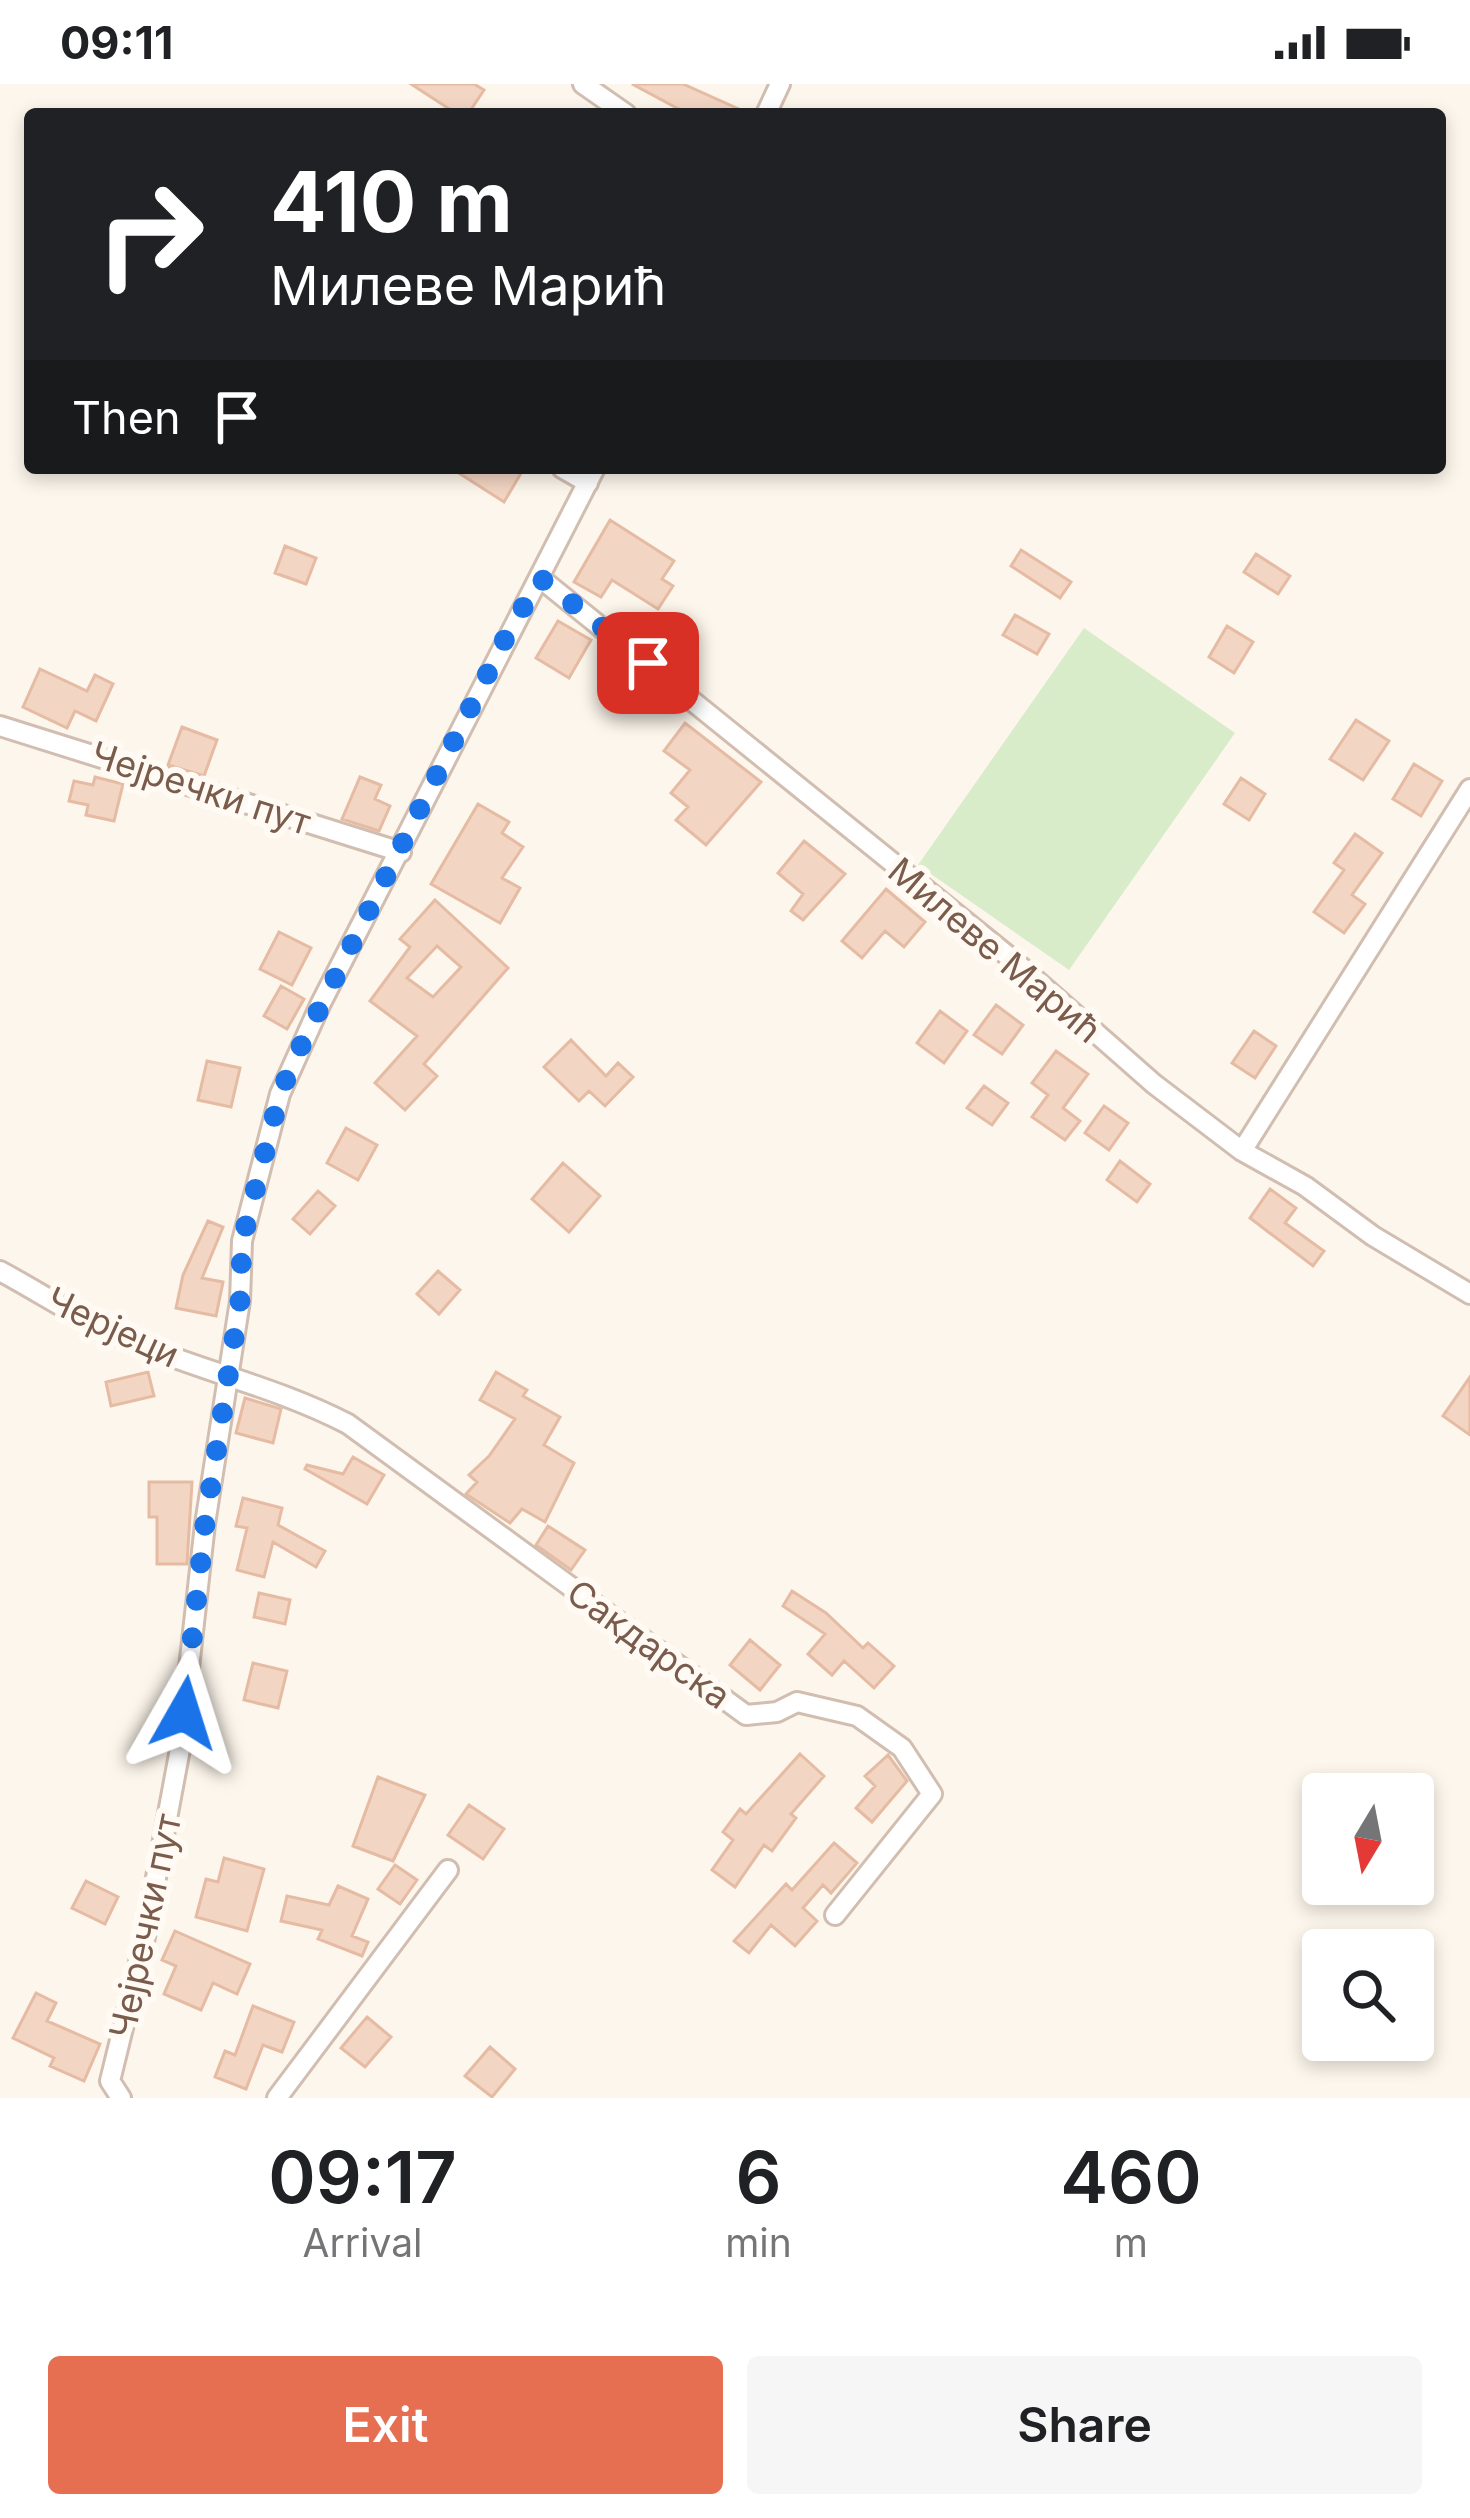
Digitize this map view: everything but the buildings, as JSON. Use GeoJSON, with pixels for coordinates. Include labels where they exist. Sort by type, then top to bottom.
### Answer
{"type":"FeatureCollection","features":[{"type":"Feature","properties":{"kind":"street"},"geometry":{"type":"LineString","coordinates":[[583,84],[617,108]]}},
{"type":"Feature","properties":{"kind":"street","name":"Чејречки пут"},"geometry":{"type":"LineString","coordinates":[[111,2092],[166,1832],[240,1301],[242,1241],[280,1094],[321,1003],[592,476]]}},
{"type":"Feature","properties":{"kind":"street","name":"Милеве Мaрић"},"geometry":{"type":"LineString","coordinates":[[540,578],[1013,959],[1154,1084],[1242,1151],[1470,1294]]}},
{"type":"Feature","properties":{"kind":"street","name":"Чејречки пут"},"geometry":{"type":"LineString","coordinates":[[0,726],[401,852]]}},
{"type":"Feature","properties":{"kind":"street"},"geometry":{"type":"LineString","coordinates":[[1242,1151],[1470,788]]}},
{"type":"Feature","properties":{"kind":"street","name":"Черјеци"},"geometry":{"type":"LineString","coordinates":[[0,1271],[118,1336],[228,1378]]}},
{"type":"Feature","properties":{"kind":"street","name":"Сакдарска"},"geometry":{"type":"LineString","coordinates":[[228,1378],[302,1400],[348,1424],[746,1715],[809,1703],[856,1716],[902,1748],[932,1794],[835,1915]]}},
{"type":"Feature","properties":{"kind":"street"},"geometry":{"type":"LineString","coordinates":[[277,2098],[448,1870]]}},
{"type":"Feature","properties":{"kind":"green space"},"geometry":{"type":"Polygon","coordinates":[[[1084,628],[1235,733],[1069,970],[918,865],[1084,628]]]}},
{"type":"Feature","properties":{"kind":"route"},"geometry":{"type":"LineString","coordinates":[[184,1713],[205,1524],[240,1301],[242,1241],[280,1094],[295,1058],[540,578],[648,663]]}}]}
